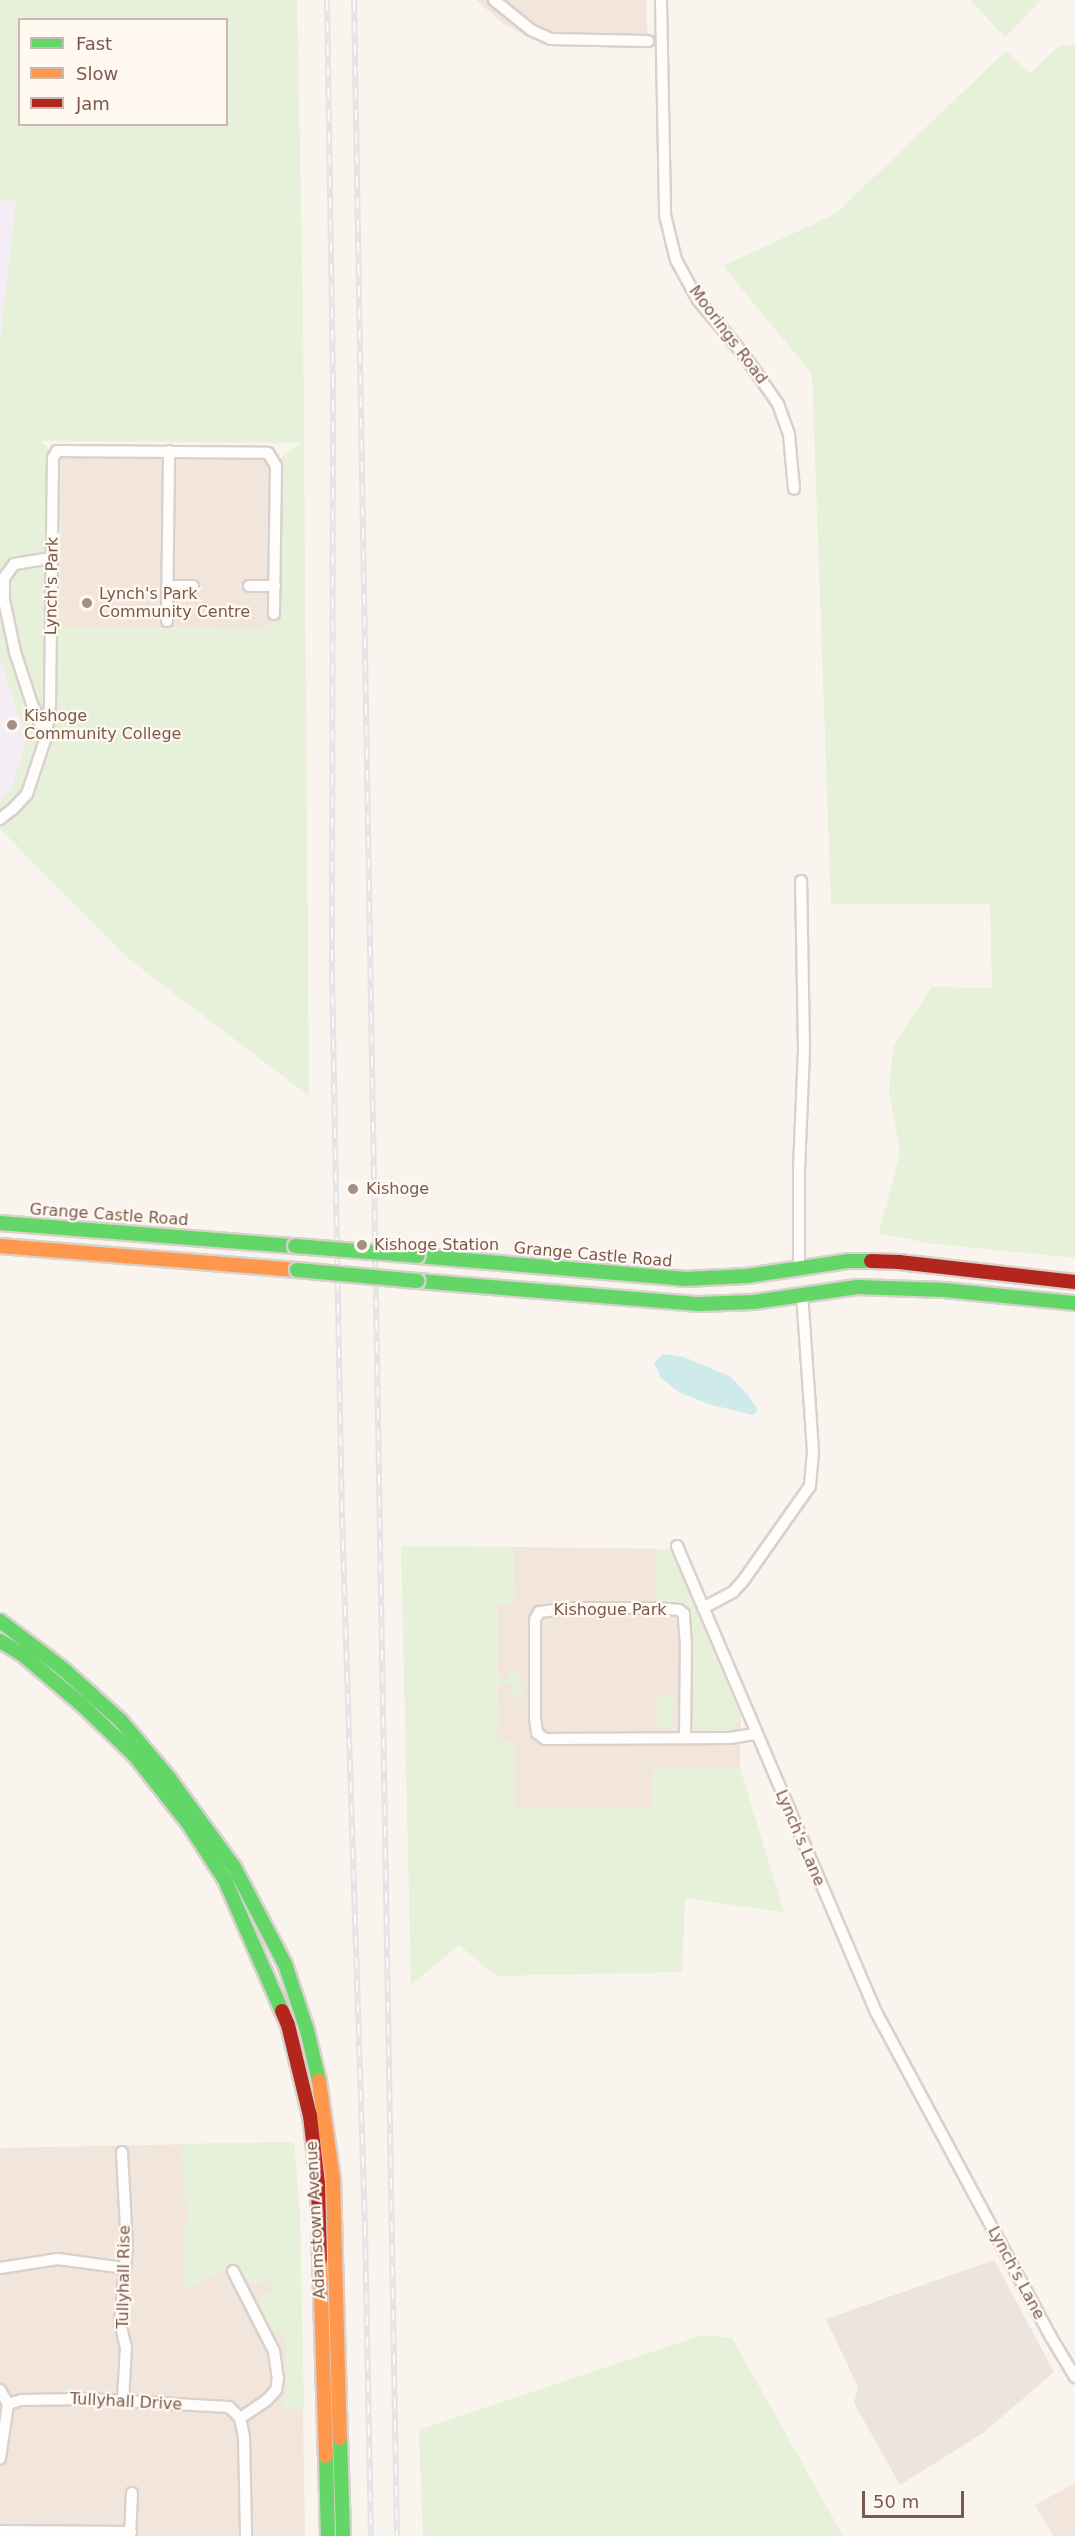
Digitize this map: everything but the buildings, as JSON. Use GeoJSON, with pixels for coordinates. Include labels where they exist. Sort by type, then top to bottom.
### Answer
{"type":"FeatureCollection","features":[{"type":"Feature","properties":{"kind":"main road","name":"Grange Castle Road"},"geometry":{"type":"LineString","coordinates":[[0,1223],[684,1279],[799,1270],[848,1261],[899,1262],[1075,1282]]}},
{"type":"Feature","properties":{"kind":"main road"},"geometry":{"type":"LineString","coordinates":[[0,1246],[699,1304],[754,1302],[857,1287],[944,1290],[1075,1303]]}},
{"type":"Feature","properties":{"kind":"main road","name":"Adamstown Avenue"},"geometry":{"type":"LineString","coordinates":[[0,1621],[63,1668],[121,1721],[170,1778],[234,1867],[285,1964],[307,2030],[324,2104],[333,2179],[343,2536]]}},
{"type":"Feature","properties":{"kind":"main road","name":"Adamstown Avenue"},"geometry":{"type":"LineString","coordinates":[[0,1641],[23,1655],[81,1704],[135,1756],[188,1823],[225,1880],[288,2025],[310,2116],[318,2183],[328,2536]]}},
{"type":"Feature","properties":{"kind":"street"},"geometry":{"type":"LineString","coordinates":[[494,0],[531,30],[551,39],[648,41]]}},
{"type":"Feature","properties":{"kind":"street","name":"Moorings Road"},"geometry":{"type":"LineString","coordinates":[[661,0],[665,215],[676,260],[698,300],[744,355],[778,404],[789,435],[794,489]]}},
{"type":"Feature","properties":{"kind":"street"},"geometry":{"type":"LineString","coordinates":[[167,621],[169,450]]}},
{"type":"Feature","properties":{"kind":"street","name":"Lynch's Park"},"geometry":{"type":"LineString","coordinates":[[0,819],[14,809],[27,794],[46,737],[50,704],[53,458],[57,451],[169,450],[268,453],[276,466],[274,614]]}},
{"type":"Feature","properties":{"kind":"street"},"geometry":{"type":"LineString","coordinates":[[46,737],[32,704],[15,652],[4,600],[4,578],[14,564],[52,558]]}},
{"type":"Feature","properties":{"kind":"street"},"geometry":{"type":"LineString","coordinates":[[167,586],[193,585]]}},
{"type":"Feature","properties":{"kind":"street"},"geometry":{"type":"LineString","coordinates":[[249,586],[274,586]]}},
{"type":"Feature","properties":{"kind":"street"},"geometry":{"type":"LineString","coordinates":[[799,1270],[799,1169],[804,1048],[801,882]]}},
{"type":"Feature","properties":{"kind":"street"},"geometry":{"type":"LineString","coordinates":[[703,1608],[733,1592],[743,1581],[810,1486],[813,1451],[802,1295]]}},
{"type":"Feature","properties":{"kind":"street","name":"Lynch's Lane"},"geometry":{"type":"LineString","coordinates":[[677,1546],[876,2013],[1051,2337],[1075,2377]]}},
{"type":"Feature","properties":{"kind":"street","name":"Kishogue Park"},"geometry":{"type":"LineString","coordinates":[[685,1738],[684,1614],[679,1610],[657,1608],[572,1608],[538,1612],[535,1620],[537,1733],[545,1738],[685,1738],[730,1738],[756,1734]]}},
{"type":"Feature","properties":{"kind":"street","name":"Tullyhall Rise"},"geometry":{"type":"LineString","coordinates":[[122,2152],[127,2246],[120,2322],[126,2348],[123,2400]]}},
{"type":"Feature","properties":{"kind":"street"},"geometry":{"type":"LineString","coordinates":[[0,2268],[58,2259],[125,2268]]}},
{"type":"Feature","properties":{"kind":"street"},"geometry":{"type":"LineString","coordinates":[[233,2271],[274,2351],[278,2378],[276,2390],[267,2400],[240,2418],[244,2437],[246,2536]]}},
{"type":"Feature","properties":{"kind":"street"},"geometry":{"type":"LineString","coordinates":[[0,2390],[8,2404],[0,2457]]}},
{"type":"Feature","properties":{"kind":"street","name":"Tullyhall Drive"},"geometry":{"type":"LineString","coordinates":[[8,2404],[21,2400],[123,2400],[229,2407],[240,2418]]}},
{"type":"Feature","properties":{"kind":"street"},"geometry":{"type":"LineString","coordinates":[[0,2531],[130,2534],[132,2493]]}},
{"type":"Feature","properties":{"kind":"shaded area"},"geometry":{"type":"Polygon","coordinates":[[[476,0],[646,0],[648,47],[544,45],[505,25],[476,0]]]}},
{"type":"Feature","properties":{"kind":"shaded area"},"geometry":{"type":"Polygon","coordinates":[[[16,200],[1,335],[0,342],[0,201],[16,200]]]}},
{"type":"Feature","properties":{"kind":"shaded area"},"geometry":{"type":"Polygon","coordinates":[[[69,456],[264,458],[269,467],[269,629],[60,628],[61,460],[69,456]]]}},
{"type":"Feature","properties":{"kind":"shaded area","name":"Kishoge Community College"},"geometry":{"type":"Polygon","coordinates":[[[0,658],[18,715],[28,735],[11,791],[0,801],[0,658]]]}},
{"type":"Feature","properties":{"kind":"shaded area"},"geometry":{"type":"Polygon","coordinates":[[[514,1547],[670,1549],[741,1717],[740,1768],[653,1767],[652,1809],[514,1808],[514,1743],[497,1742],[498,1604],[513,1604],[514,1547]]]}},
{"type":"Feature","properties":{"kind":"shaded area"},"geometry":{"type":"Polygon","coordinates":[[[294,2142],[300,2220],[305,2536],[0,2536],[0,2148],[294,2142]]]}},
{"type":"Feature","properties":{"kind":"shaded area"},"geometry":{"type":"Polygon","coordinates":[[[994,2260],[1054,2372],[983,2433],[900,2485],[854,2403],[858,2387],[826,2319],[994,2260]]]}},
{"type":"Feature","properties":{"kind":"shaded area"},"geometry":{"type":"Polygon","coordinates":[[[1075,2483],[1075,2536],[1053,2536],[1035,2505],[1075,2483]]]}},
{"type":"Feature","properties":{"kind":"green space"},"geometry":{"type":"Polygon","coordinates":[[[0,0],[297,0],[303,311],[309,1096],[129,959],[0,829],[0,801],[11,790],[28,735],[18,715],[0,658],[0,342],[16,200],[0,201],[0,0]],[[40,441],[61,460],[60,628],[269,629],[269,467],[302,443],[40,441]]]}},
{"type":"Feature","properties":{"kind":"green space"},"geometry":{"type":"Polygon","coordinates":[[[970,0],[1041,0],[1005,37],[970,0]]]}},
{"type":"Feature","properties":{"kind":"green space"},"geometry":{"type":"Polygon","coordinates":[[[1075,45],[1075,1258],[928,1243],[879,1233],[900,1152],[889,1090],[894,1044],[932,987],[992,988],[990,904],[831,904],[812,374],[723,266],[835,214],[1006,51],[1030,74],[1059,46],[1075,45]]]}},
{"type":"Feature","properties":{"kind":"green space"},"geometry":{"type":"Polygon","coordinates":[[[401,1546],[514,1547],[513,1601],[512,1604],[498,1604],[497,1678],[508,1679],[509,1673],[519,1673],[519,1687],[523,1688],[523,1697],[511,1697],[511,1683],[497,1683],[497,1742],[514,1742],[514,1808],[652,1809],[653,1767],[740,1768],[784,1912],[685,1898],[682,1972],[496,1976],[459,1945],[411,1985],[401,1546]]]}},
{"type":"Feature","properties":{"kind":"green space"},"geometry":{"type":"Polygon","coordinates":[[[657,1549],[670,1549],[741,1717],[728,1733],[699,1732],[691,1725],[689,1616],[683,1607],[672,1603],[656,1603],[657,1549]]]}},
{"type":"Feature","properties":{"kind":"green space"},"geometry":{"type":"Polygon","coordinates":[[[657,1695],[674,1697],[671,1727],[657,1728],[657,1695]]]}},
{"type":"Feature","properties":{"kind":"green space"},"geometry":{"type":"Polygon","coordinates":[[[294,2142],[300,2220],[304,2406],[301,2406],[301,2409],[281,2410],[286,2383],[285,2334],[270,2331],[259,2304],[261,2296],[274,2290],[270,2280],[252,2284],[246,2279],[237,2263],[185,2290],[184,2229],[187,2228],[187,2202],[183,2202],[182,2144],[294,2142]]]}},
{"type":"Feature","properties":{"kind":"green space"},"geometry":{"type":"Polygon","coordinates":[[[702,2335],[732,2338],[843,2536],[423,2536],[419,2430],[702,2335]]]}},
{"type":"Feature","properties":{"kind":"water"},"geometry":{"type":"Polygon","coordinates":[[[663,1354],[684,1357],[731,1377],[758,1410],[753,1415],[708,1404],[679,1392],[661,1378],[654,1363],[663,1354]]]}},
{"type":"Feature","properties":{"kind":"railway"},"geometry":{"type":"LineString","coordinates":[[327,0],[333,378],[332,973],[342,1518],[365,2227],[371,2536]]}},
{"type":"Feature","properties":{"kind":"railway"},"geometry":{"type":"LineString","coordinates":[[354,0],[397,2536]]}},
{"type":"Feature","properties":{"kind":"traffic: fast"},"geometry":{"type":"LineString","coordinates":[[0,1223],[295,1246]]}},
{"type":"Feature","properties":{"kind":"traffic: fast"},"geometry":{"type":"LineString","coordinates":[[295,1246],[418,1256]]}},
{"type":"Feature","properties":{"kind":"traffic: fast"},"geometry":{"type":"LineString","coordinates":[[418,1256],[684,1279],[747,1276],[848,1261],[871,1261]]}},
{"type":"Feature","properties":{"kind":"traffic: fast"},"geometry":{"type":"LineString","coordinates":[[297,1270],[418,1281]]}},
{"type":"Feature","properties":{"kind":"traffic: fast"},"geometry":{"type":"LineString","coordinates":[[418,1281],[699,1304],[754,1302],[857,1287],[944,1290],[1075,1303]]}},
{"type":"Feature","properties":{"kind":"traffic: fast"},"geometry":{"type":"LineString","coordinates":[[0,1621],[62,1668],[121,1721],[169,1778],[234,1867],[285,1964],[307,2030],[319,2081]]}},
{"type":"Feature","properties":{"kind":"traffic: fast"},"geometry":{"type":"LineString","coordinates":[[0,1641],[23,1655],[81,1704],[135,1756],[188,1823],[225,1880],[282,2011]]}},
{"type":"Feature","properties":{"kind":"traffic: fast"},"geometry":{"type":"LineString","coordinates":[[340,2438],[343,2536]]}},
{"type":"Feature","properties":{"kind":"traffic: fast"},"geometry":{"type":"LineString","coordinates":[[326,2456],[328,2536]]}},
{"type":"Feature","properties":{"kind":"traffic: slow"},"geometry":{"type":"LineString","coordinates":[[0,1246],[297,1270]]}},
{"type":"Feature","properties":{"kind":"traffic: slow"},"geometry":{"type":"LineString","coordinates":[[319,2081],[333,2179],[340,2438]]}},
{"type":"Feature","properties":{"kind":"traffic: slow"},"geometry":{"type":"LineString","coordinates":[[320,2259],[326,2456]]}},
{"type":"Feature","properties":{"kind":"traffic: jam"},"geometry":{"type":"LineString","coordinates":[[871,1261],[899,1262],[1075,1282]]}},
{"type":"Feature","properties":{"kind":"traffic: jam"},"geometry":{"type":"LineString","coordinates":[[282,2011],[288,2025],[310,2116],[318,2183],[320,2259]]}},
{"type":"Feature","properties":{"kind":"place","name":"Lynch's Park Community Centre"},"geometry":{"type":"Point","coordinates":[87,603]}},
{"type":"Feature","properties":{"kind":"place","name":"Kishoge Community College"},"geometry":{"type":"Point","coordinates":[12,725]}},
{"type":"Feature","properties":{"kind":"place","name":"Kishoge"},"geometry":{"type":"Point","coordinates":[353,1189]}},
{"type":"Feature","properties":{"kind":"place","name":"Kishoge Station"},"geometry":{"type":"Point","coordinates":[362,1245]}}]}
